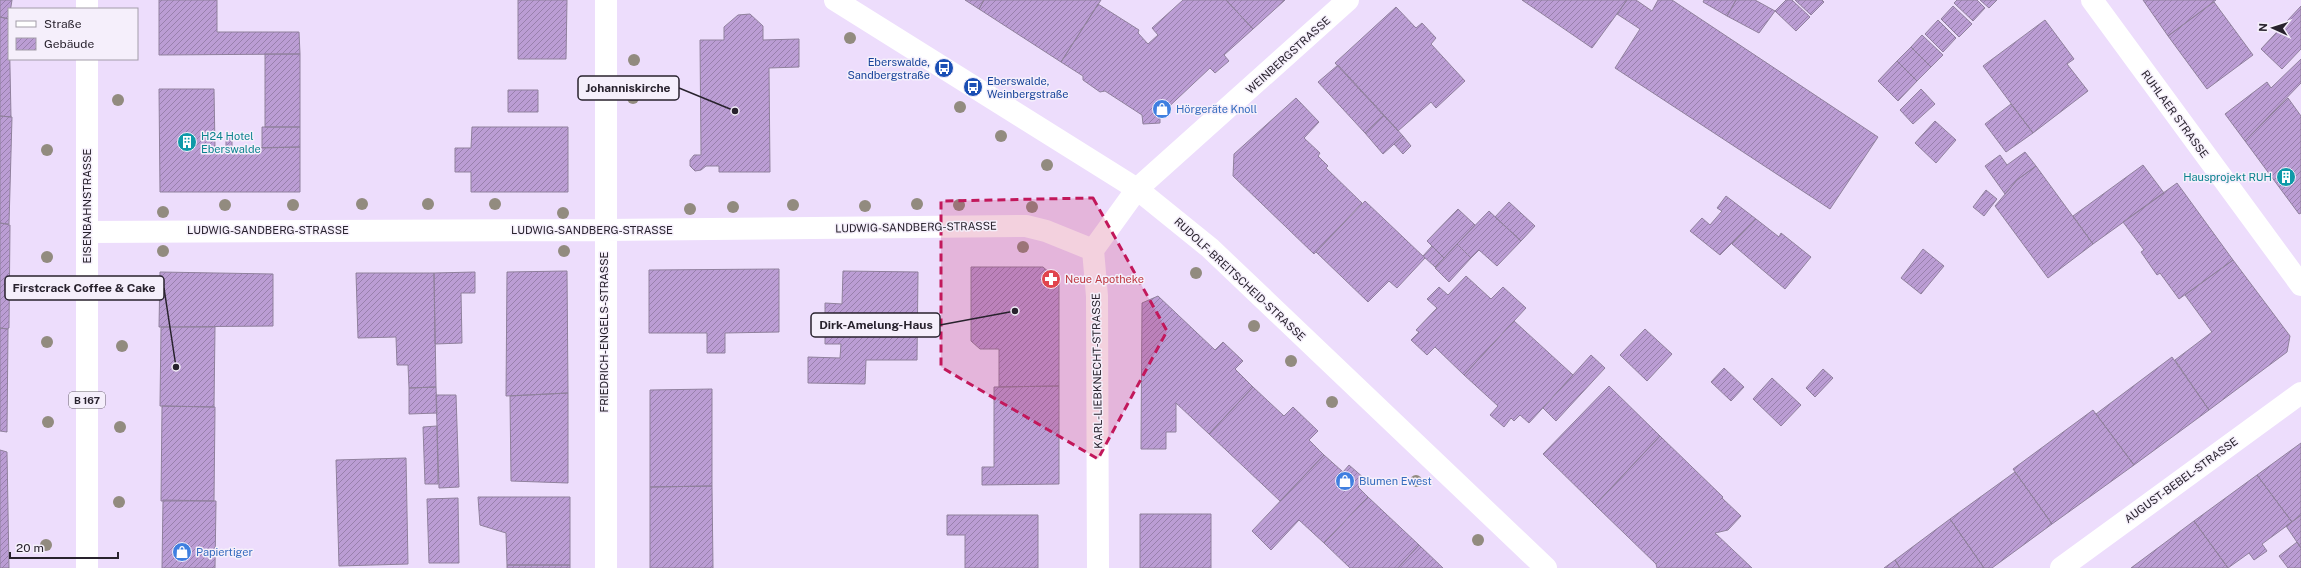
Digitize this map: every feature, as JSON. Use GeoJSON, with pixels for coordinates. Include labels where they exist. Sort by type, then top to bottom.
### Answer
{"type":"FeatureCollection","features":[{"type":"Feature","properties":{"kind":"street","name":"FRIEDRICH-ENGELS-STRASSE"},"geometry":{"type":"LineString","coordinates":[[606,0],[604,230],[606,568]]}},
{"type":"Feature","properties":{"kind":"street","name":"RUDOLF-BREITSCHEID-STRASSE"},"geometry":{"type":"LineString","coordinates":[[835,0],[1137,189],[1210,248],[1546,568]]}},
{"type":"Feature","properties":{"kind":"street","name":"WEINBERGSTRASSE"},"geometry":{"type":"LineString","coordinates":[[1137,189],[1348,0]]}},
{"type":"Feature","properties":{"kind":"street","name":"RUHLAER STRASSE"},"geometry":{"type":"LineString","coordinates":[[2092,0],[2301,285]]}},
{"type":"Feature","properties":{"kind":"street","name":"EISENBAHNSTRASSE"},"geometry":{"type":"LineString","coordinates":[[87,60],[87,568]]}},
{"type":"Feature","properties":{"kind":"street"},"geometry":{"type":"LineString","coordinates":[[1093,250],[1137,189]]}},
{"type":"Feature","properties":{"kind":"street","name":"LUDWIG-SANDBERG-STRASSE"},"geometry":{"type":"LineString","coordinates":[[87,232],[604,230],[1026,226],[1046,231],[1093,250]]}},
{"type":"Feature","properties":{"kind":"street","name":"KARL-LIEBKNECHT-STRASSE"},"geometry":{"type":"LineString","coordinates":[[1093,250],[1097,296],[1098,568]]}},
{"type":"Feature","properties":{"kind":"street","name":"AUGUST-BEBEL-STRASSE"},"geometry":{"type":"LineString","coordinates":[[2061,568],[2301,393]]}},
{"type":"Feature","properties":{"kind":"highlighted area"},"geometry":{"type":"Polygon","coordinates":[[[1093,198],[1167,331],[1098,459],[941,367],[941,201],[1093,198]]]}},
{"type":"Feature","properties":{"kind":"building"},"geometry":{"type":"Polygon","coordinates":[[[0,0],[12,0],[11,8],[8,8],[8,19],[0,17],[0,0]]]}},
{"type":"Feature","properties":{"kind":"building"},"geometry":{"type":"Polygon","coordinates":[[[159,0],[217,0],[217,32],[299,32],[300,54],[159,55],[159,0]]]}},
{"type":"Feature","properties":{"kind":"building"},"geometry":{"type":"Polygon","coordinates":[[[518,0],[567,0],[566,59],[518,59],[518,0]]]}},
{"type":"Feature","properties":{"kind":"building"},"geometry":{"type":"Polygon","coordinates":[[[965,0],[984,0],[979,9],[965,0]]]}},
{"type":"Feature","properties":{"kind":"building"},"geometry":{"type":"Polygon","coordinates":[[[984,0],[1101,0],[1061,62],[979,9],[984,0]]]}},
{"type":"Feature","properties":{"kind":"building"},"geometry":{"type":"Polygon","coordinates":[[[1183,0],[1226,0],[1253,29],[1224,55],[1229,61],[1215,73],[1210,68],[1160,115],[1160,123],[1143,124],[1142,115],[1105,91],[1100,92],[1083,80],[1083,76],[1061,62],[1098,4],[1139,30],[1138,33],[1148,44],[1158,35],[1152,28],[1183,0]]]}},
{"type":"Feature","properties":{"kind":"building"},"geometry":{"type":"Polygon","coordinates":[[[1226,0],[1285,0],[1253,29],[1226,0]]]}},
{"type":"Feature","properties":{"kind":"building"},"geometry":{"type":"Polygon","coordinates":[[[1522,0],[1627,0],[1592,48],[1522,0]]]}},
{"type":"Feature","properties":{"kind":"building"},"geometry":{"type":"Polygon","coordinates":[[[1627,0],[1636,0],[1652,11],[1658,0],[1672,0],[1878,137],[1830,209],[1615,68],[1640,29],[1617,14],[1627,0]]]}},
{"type":"Feature","properties":{"kind":"building"},"geometry":{"type":"Polygon","coordinates":[[[1704,0],[1736,0],[1727,16],[1703,2],[1704,0]]]}},
{"type":"Feature","properties":{"kind":"building"},"geometry":{"type":"Polygon","coordinates":[[[1736,0],[1755,0],[1775,11],[1759,33],[1727,16],[1736,0]]]}},
{"type":"Feature","properties":{"kind":"building"},"geometry":{"type":"Polygon","coordinates":[[[1786,0],[1792,0],[1810,17],[1796,31],[1775,11],[1786,0]]]}},
{"type":"Feature","properties":{"kind":"building"},"geometry":{"type":"Polygon","coordinates":[[[1795,0],[1822,0],[1824,2],[1811,15],[1795,0]]]}},
{"type":"Feature","properties":{"kind":"building"},"geometry":{"type":"Polygon","coordinates":[[[1957,0],[1977,0],[1985,8],[1973,21],[1954,3],[1957,0]]]}},
{"type":"Feature","properties":{"kind":"building"},"geometry":{"type":"Polygon","coordinates":[[[1980,0],[1997,0],[1989,8],[1980,0]]]}},
{"type":"Feature","properties":{"kind":"building"},"geometry":{"type":"Polygon","coordinates":[[[2143,0],[2216,0],[2168,36],[2143,0]]]}},
{"type":"Feature","properties":{"kind":"building"},"geometry":{"type":"Polygon","coordinates":[[[2214,2],[2253,55],[2207,89],[2168,36],[2214,2]]]}},
{"type":"Feature","properties":{"kind":"building"},"geometry":{"type":"Polygon","coordinates":[[[1953,6],[1972,24],[1959,37],[1941,19],[1953,6]]]}},
{"type":"Feature","properties":{"kind":"building"},"geometry":{"type":"Polygon","coordinates":[[[2301,6],[2301,49],[2282,69],[2261,49],[2301,6]]]}},
{"type":"Feature","properties":{"kind":"building"},"geometry":{"type":"Polygon","coordinates":[[[1396,7],[1416,28],[1422,23],[1436,38],[1431,44],[1465,81],[1436,108],[1431,102],[1398,131],[1335,63],[1396,7]]]}},
{"type":"Feature","properties":{"kind":"building"},"geometry":{"type":"Polygon","coordinates":[[[750,14],[763,26],[763,40],[799,39],[799,67],[769,68],[770,172],[719,172],[719,166],[706,166],[701,170],[695,171],[690,166],[690,160],[694,155],[701,155],[700,40],[724,40],[724,27],[738,15],[750,14]]]}},
{"type":"Feature","properties":{"kind":"building"},"geometry":{"type":"Polygon","coordinates":[[[0,17],[8,19],[8,60],[10,60],[11,117],[0,116],[0,17]]]}},
{"type":"Feature","properties":{"kind":"building"},"geometry":{"type":"Polygon","coordinates":[[[1938,20],[1956,38],[1943,52],[1925,34],[1938,20]]]}},
{"type":"Feature","properties":{"kind":"building"},"geometry":{"type":"Polygon","coordinates":[[[2045,20],[2074,59],[2067,64],[2088,91],[2033,133],[1983,66],[2045,20]]]}},
{"type":"Feature","properties":{"kind":"building"},"geometry":{"type":"Polygon","coordinates":[[[1922,35],[1943,55],[1931,67],[1911,47],[1922,35]]]}},
{"type":"Feature","properties":{"kind":"building"},"geometry":{"type":"Polygon","coordinates":[[[1911,47],[1931,67],[1917,81],[1897,61],[1911,47]]]}},
{"type":"Feature","properties":{"kind":"building"},"geometry":{"type":"Polygon","coordinates":[[[265,54],[300,54],[300,127],[265,127],[265,54]]]}},
{"type":"Feature","properties":{"kind":"building"},"geometry":{"type":"Polygon","coordinates":[[[2301,59],[2301,83],[2245,141],[2225,114],[2267,82],[2271,88],[2301,59]]]}},
{"type":"Feature","properties":{"kind":"building"},"geometry":{"type":"Polygon","coordinates":[[[1897,61],[1917,81],[1898,101],[1878,81],[1897,61]]]}},
{"type":"Feature","properties":{"kind":"building"},"geometry":{"type":"Polygon","coordinates":[[[1338,65],[1384,115],[1365,133],[1318,82],[1338,65]]]}},
{"type":"Feature","properties":{"kind":"building","name":"H24 Hotel Eberswalde"},"geometry":{"type":"Polygon","coordinates":[[[159,89],[214,89],[215,148],[226,148],[226,137],[232,137],[232,148],[300,147],[300,192],[160,192],[159,89]]]}},
{"type":"Feature","properties":{"kind":"building"},"geometry":{"type":"Polygon","coordinates":[[[1921,89],[1935,104],[1913,124],[1900,110],[1921,89]]]}},
{"type":"Feature","properties":{"kind":"building"},"geometry":{"type":"Polygon","coordinates":[[[508,90],[538,90],[538,112],[508,112],[508,90]]]}},
{"type":"Feature","properties":{"kind":"building"},"geometry":{"type":"Polygon","coordinates":[[[1296,98],[1319,122],[1304,138],[1320,153],[1318,156],[1328,166],[1326,168],[1362,203],[1314,254],[1233,176],[1234,154],[1296,98]]]}},
{"type":"Feature","properties":{"kind":"building","name":"Hausprojekt RUH"},"geometry":{"type":"Polygon","coordinates":[[[2288,98],[2301,116],[2301,213],[2299,214],[2245,141],[2288,98]]]}},
{"type":"Feature","properties":{"kind":"building"},"geometry":{"type":"Polygon","coordinates":[[[2011,104],[2033,133],[2006,152],[1985,124],[2011,104]]]}},
{"type":"Feature","properties":{"kind":"building"},"geometry":{"type":"Polygon","coordinates":[[[1384,115],[1403,136],[1383,154],[1365,133],[1384,115]]]}},
{"type":"Feature","properties":{"kind":"building"},"geometry":{"type":"Polygon","coordinates":[[[0,116],[12,117],[9,224],[0,223],[0,116]]]}},
{"type":"Feature","properties":{"kind":"building"},"geometry":{"type":"Polygon","coordinates":[[[1935,121],[1956,140],[1936,163],[1915,143],[1935,121]]]}},
{"type":"Feature","properties":{"kind":"building"},"geometry":{"type":"Polygon","coordinates":[[[262,127],[300,127],[300,147],[262,148],[262,127]]]}},
{"type":"Feature","properties":{"kind":"building"},"geometry":{"type":"Polygon","coordinates":[[[472,127],[568,127],[568,192],[471,192],[471,172],[455,172],[455,148],[471,148],[472,127]]]}},
{"type":"Feature","properties":{"kind":"building"},"geometry":{"type":"Polygon","coordinates":[[[1403,136],[1411,146],[1403,154],[1394,144],[1403,136]]]}},
{"type":"Feature","properties":{"kind":"building"},"geometry":{"type":"Polygon","coordinates":[[[2025,152],[2036,166],[2017,180],[2005,194],[1985,166],[2000,155],[2007,165],[2025,152]]]}},
{"type":"Feature","properties":{"kind":"building"},"geometry":{"type":"Polygon","coordinates":[[[2143,165],[2164,193],[2093,244],[2073,216],[2143,165]]]}},
{"type":"Feature","properties":{"kind":"building"},"geometry":{"type":"Polygon","coordinates":[[[2036,166],[2093,244],[2048,278],[1995,206],[2017,180],[2036,166]]]}},
{"type":"Feature","properties":{"kind":"building"},"geometry":{"type":"Polygon","coordinates":[[[2177,183],[2233,260],[2179,299],[2160,273],[2157,275],[2141,252],[2144,250],[2123,222],[2177,183]]]}},
{"type":"Feature","properties":{"kind":"building"},"geometry":{"type":"Polygon","coordinates":[[[1986,190],[1997,199],[1984,216],[1973,207],[1986,190]]]}},
{"type":"Feature","properties":{"kind":"building"},"geometry":{"type":"Polygon","coordinates":[[[1726,196],[1756,219],[1720,255],[1690,231],[1702,218],[1710,225],[1722,211],[1717,208],[1726,196]]]}},
{"type":"Feature","properties":{"kind":"building"},"geometry":{"type":"Polygon","coordinates":[[[1365,201],[1425,258],[1397,288],[1389,281],[1368,302],[1316,252],[1365,201]]]}},
{"type":"Feature","properties":{"kind":"building"},"geometry":{"type":"Polygon","coordinates":[[[1509,202],[1535,226],[1521,241],[1495,217],[1509,202]]]}},
{"type":"Feature","properties":{"kind":"building"},"geometry":{"type":"Polygon","coordinates":[[[1458,209],[1475,225],[1444,258],[1427,241],[1458,209]]]}},
{"type":"Feature","properties":{"kind":"building"},"geometry":{"type":"Polygon","coordinates":[[[1489,211],[1521,241],[1497,266],[1479,250],[1471,258],[1457,244],[1489,211]]]}},
{"type":"Feature","properties":{"kind":"building"},"geometry":{"type":"Polygon","coordinates":[[[1756,219],[1779,237],[1781,233],[1811,257],[1785,289],[1732,244],[1756,219]]]}},
{"type":"Feature","properties":{"kind":"building"},"geometry":{"type":"Polygon","coordinates":[[[0,223],[10,225],[9,328],[7,329],[0,328],[0,223]]]}},
{"type":"Feature","properties":{"kind":"building"},"geometry":{"type":"Polygon","coordinates":[[[1457,244],[1471,258],[1449,282],[1435,268],[1457,244]]]}},
{"type":"Feature","properties":{"kind":"building"},"geometry":{"type":"Polygon","coordinates":[[[1432,246],[1444,258],[1435,267],[1423,256],[1432,246]]]}},
{"type":"Feature","properties":{"kind":"building"},"geometry":{"type":"Polygon","coordinates":[[[1923,249],[1944,266],[1921,294],[1901,278],[1923,249]]]}},
{"type":"Feature","properties":{"kind":"building"},"geometry":{"type":"Polygon","coordinates":[[[2233,260],[2290,336],[2287,352],[2209,410],[2175,360],[2212,332],[2185,295],[2233,260]]]}},
{"type":"Feature","properties":{"kind":"building"},"geometry":{"type":"Polygon","coordinates":[[[971,267],[1043,267],[1059,281],[1059,386],[999,387],[999,349],[980,349],[971,341],[971,267]]]}},
{"type":"Feature","properties":{"kind":"building"},"geometry":{"type":"Polygon","coordinates":[[[779,269],[779,332],[725,333],[725,353],[707,353],[707,333],[649,333],[649,270],[779,269]]]}},
{"type":"Feature","properties":{"kind":"building"},"geometry":{"type":"Polygon","coordinates":[[[567,271],[568,393],[506,396],[507,272],[567,271]]]}},
{"type":"Feature","properties":{"kind":"building"},"geometry":{"type":"Polygon","coordinates":[[[843,271],[918,272],[917,360],[866,360],[865,384],[808,383],[808,357],[840,358],[841,344],[825,344],[825,303],[842,304],[843,271]]]}},
{"type":"Feature","properties":{"kind":"building"},"geometry":{"type":"Polygon","coordinates":[[[160,272],[273,274],[273,326],[159,327],[160,272]]]}},
{"type":"Feature","properties":{"kind":"building"},"geometry":{"type":"Polygon","coordinates":[[[475,272],[475,293],[461,293],[462,343],[435,344],[434,273],[475,272]]]}},
{"type":"Feature","properties":{"kind":"building"},"geometry":{"type":"Polygon","coordinates":[[[356,273],[434,273],[436,387],[409,388],[408,365],[397,365],[396,337],[358,338],[356,273]]]}},
{"type":"Feature","properties":{"kind":"building"},"geometry":{"type":"Polygon","coordinates":[[[1466,276],[1491,299],[1503,287],[1526,308],[1464,375],[1435,347],[1427,355],[1411,340],[1419,332],[1416,330],[1437,308],[1427,299],[1439,287],[1448,295],[1466,276]]]}},
{"type":"Feature","properties":{"kind":"building"},"geometry":{"type":"Polygon","coordinates":[[[1158,296],[1215,350],[1223,342],[1243,361],[1235,369],[1253,387],[1209,434],[1176,403],[1176,432],[1166,432],[1166,449],[1141,449],[1142,303],[1158,296]]]}},
{"type":"Feature","properties":{"kind":"building"},"geometry":{"type":"Polygon","coordinates":[[[1514,321],[1573,375],[1529,423],[1520,415],[1514,421],[1511,418],[1504,427],[1490,415],[1498,406],[1464,375],[1514,321]]]}},
{"type":"Feature","properties":{"kind":"building"},"geometry":{"type":"Polygon","coordinates":[[[161,327],[215,327],[214,407],[160,406],[161,327]]]}},
{"type":"Feature","properties":{"kind":"building"},"geometry":{"type":"Polygon","coordinates":[[[0,328],[8,329],[7,432],[0,431],[0,328]]]}},
{"type":"Feature","properties":{"kind":"building"},"geometry":{"type":"Polygon","coordinates":[[[1645,329],[1672,354],[1647,381],[1620,355],[1645,329]]]}},
{"type":"Feature","properties":{"kind":"building"},"geometry":{"type":"Polygon","coordinates":[[[1591,355],[1605,368],[1556,421],[1543,408],[1591,355]]]}},
{"type":"Feature","properties":{"kind":"building"},"geometry":{"type":"Polygon","coordinates":[[[2172,357],[2209,410],[2134,465],[2096,414],[2172,357]]]}},
{"type":"Feature","properties":{"kind":"building"},"geometry":{"type":"Polygon","coordinates":[[[1724,368],[1744,387],[1731,401],[1711,382],[1724,368]]]}},
{"type":"Feature","properties":{"kind":"building"},"geometry":{"type":"Polygon","coordinates":[[[1823,369],[1833,378],[1815,397],[1806,388],[1823,369]]]}},
{"type":"Feature","properties":{"kind":"building"},"geometry":{"type":"Polygon","coordinates":[[[1772,378],[1801,405],[1781,426],[1753,399],[1772,378]]]}},
{"type":"Feature","properties":{"kind":"building"},"geometry":{"type":"Polygon","coordinates":[[[1059,386],[1059,484],[982,485],[982,467],[994,467],[994,387],[1059,386]]]}},
{"type":"Feature","properties":{"kind":"building"},"geometry":{"type":"Polygon","coordinates":[[[1609,386],[1660,436],[1595,505],[1543,454],[1609,386]]]}},
{"type":"Feature","properties":{"kind":"building"},"geometry":{"type":"Polygon","coordinates":[[[436,387],[437,413],[409,414],[409,388],[436,387]]]}},
{"type":"Feature","properties":{"kind":"building"},"geometry":{"type":"Polygon","coordinates":[[[1253,387],[1284,416],[1293,407],[1318,431],[1309,440],[1324,455],[1280,501],[1209,434],[1253,387]]]}},
{"type":"Feature","properties":{"kind":"building"},"geometry":{"type":"Polygon","coordinates":[[[712,389],[712,486],[650,487],[650,390],[712,389]]]}},
{"type":"Feature","properties":{"kind":"building"},"geometry":{"type":"Polygon","coordinates":[[[568,393],[568,483],[511,481],[510,396],[568,393]]]}},
{"type":"Feature","properties":{"kind":"building"},"geometry":{"type":"Polygon","coordinates":[[[436,395],[456,395],[459,487],[439,488],[436,395]]]}},
{"type":"Feature","properties":{"kind":"building"},"geometry":{"type":"Polygon","coordinates":[[[162,406],[215,407],[214,501],[161,501],[162,406]]]}},
{"type":"Feature","properties":{"kind":"building"},"geometry":{"type":"Polygon","coordinates":[[[2093,410],[2134,465],[2052,524],[2013,469],[2093,410]]]}},
{"type":"Feature","properties":{"kind":"building"},"geometry":{"type":"Polygon","coordinates":[[[437,426],[438,484],[425,484],[423,427],[437,426]]]}},
{"type":"Feature","properties":{"kind":"building"},"geometry":{"type":"Polygon","coordinates":[[[1660,436],[1723,497],[1656,564],[1595,505],[1660,436]]]}},
{"type":"Feature","properties":{"kind":"building"},"geometry":{"type":"Polygon","coordinates":[[[2301,443],[2301,515],[2292,522],[2257,475],[2301,443]]]}},
{"type":"Feature","properties":{"kind":"building"},"geometry":{"type":"Polygon","coordinates":[[[0,450],[7,452],[9,568],[0,568],[0,450]]]}},
{"type":"Feature","properties":{"kind":"building"},"geometry":{"type":"Polygon","coordinates":[[[1324,455],[1343,472],[1349,465],[1365,479],[1358,487],[1368,497],[1324,543],[1299,520],[1271,550],[1252,531],[1324,455]]]}},
{"type":"Feature","properties":{"kind":"building"},"geometry":{"type":"Polygon","coordinates":[[[406,458],[408,564],[339,566],[336,460],[406,458]]]}},
{"type":"Feature","properties":{"kind":"building"},"geometry":{"type":"Polygon","coordinates":[[[2015,472],[2052,524],[1992,568],[1984,568],[1950,519],[2015,472]]]}},
{"type":"Feature","properties":{"kind":"building"},"geometry":{"type":"Polygon","coordinates":[[[2257,475],[2292,522],[2262,544],[2267,551],[2254,560],[2249,553],[2228,568],[2194,521],[2257,475]]]}},
{"type":"Feature","properties":{"kind":"building"},"geometry":{"type":"Polygon","coordinates":[[[712,486],[713,568],[650,568],[650,487],[712,486]]]}},
{"type":"Feature","properties":{"kind":"building"},"geometry":{"type":"Polygon","coordinates":[[[478,497],[570,497],[570,565],[507,565],[506,533],[480,525],[478,497]]]}},
{"type":"Feature","properties":{"kind":"building"},"geometry":{"type":"Polygon","coordinates":[[[1368,497],[1419,545],[1398,568],[1350,568],[1324,543],[1368,497]]]}},
{"type":"Feature","properties":{"kind":"building"},"geometry":{"type":"Polygon","coordinates":[[[458,498],[459,563],[429,563],[427,499],[458,498]]]}},
{"type":"Feature","properties":{"kind":"building"},"geometry":{"type":"Polygon","coordinates":[[[1722,498],[1741,516],[1728,530],[1715,533],[1752,568],[1657,568],[1656,564],[1722,498]]]}},
{"type":"Feature","properties":{"kind":"building"},"geometry":{"type":"Polygon","coordinates":[[[163,500],[216,501],[215,568],[162,568],[163,500]]]}},
{"type":"Feature","properties":{"kind":"building"},"geometry":{"type":"Polygon","coordinates":[[[1140,514],[1211,514],[1211,568],[1140,568],[1140,514]]]}},
{"type":"Feature","properties":{"kind":"building"},"geometry":{"type":"Polygon","coordinates":[[[947,515],[1038,515],[1038,568],[965,568],[965,535],[947,535],[947,515]]]}},
{"type":"Feature","properties":{"kind":"building"},"geometry":{"type":"Polygon","coordinates":[[[2301,515],[2301,548],[2286,526],[2301,515]]]}},
{"type":"Feature","properties":{"kind":"building"},"geometry":{"type":"Polygon","coordinates":[[[1950,519],[1984,568],[1900,568],[1895,560],[1950,519]]]}},
{"type":"Feature","properties":{"kind":"building"},"geometry":{"type":"Polygon","coordinates":[[[2194,521],[2228,568],[2131,568],[2194,521]]]}},
{"type":"Feature","properties":{"kind":"building"},"geometry":{"type":"Polygon","coordinates":[[[2297,542],[2301,548],[2301,568],[2288,568],[2279,556],[2297,542]]]}},
{"type":"Feature","properties":{"kind":"building"},"geometry":{"type":"Polygon","coordinates":[[[1419,545],[1443,568],[1398,568],[1419,545]]]}},
{"type":"Feature","properties":{"kind":"building"},"geometry":{"type":"Polygon","coordinates":[[[1895,560],[1900,568],[1884,568],[1895,560]]]}},
{"type":"Feature","properties":{"kind":"building"},"geometry":{"type":"Polygon","coordinates":[[[507,565],[570,565],[570,568],[507,568],[507,565]]]}},
{"type":"Feature","properties":{"kind":"place","name":"Eberswalde, Sandbergstraße"},"geometry":{"type":"Point","coordinates":[944,68]}},
{"type":"Feature","properties":{"kind":"place","name":"Eberswalde, Weinbergstraße"},"geometry":{"type":"Point","coordinates":[973,87]}},
{"type":"Feature","properties":{"kind":"place","name":"Hörgeräte Knoll"},"geometry":{"type":"Point","coordinates":[1162,109]}},
{"type":"Feature","properties":{"kind":"place","name":"Johanniskirche"},"geometry":{"type":"Point","coordinates":[735,111]}},
{"type":"Feature","properties":{"kind":"place","name":"H24 Hotel Eberswalde"},"geometry":{"type":"Point","coordinates":[187,142]}},
{"type":"Feature","properties":{"kind":"place","name":"Hausprojekt RUH"},"geometry":{"type":"Point","coordinates":[2286,177]}},
{"type":"Feature","properties":{"kind":"place","name":"Neue Apotheke"},"geometry":{"type":"Point","coordinates":[1051,279]}},
{"type":"Feature","properties":{"kind":"place","name":"Dirk-Amelung-Haus"},"geometry":{"type":"Point","coordinates":[1015,311]}},
{"type":"Feature","properties":{"kind":"place","name":"Firstcrack Coffee & Cake"},"geometry":{"type":"Point","coordinates":[176,367]}},
{"type":"Feature","properties":{"kind":"place","name":"Blumen Ewest"},"geometry":{"type":"Point","coordinates":[1345,481]}},
{"type":"Feature","properties":{"kind":"place","name":"Papiertiger"},"geometry":{"type":"Point","coordinates":[182,552]}}]}
